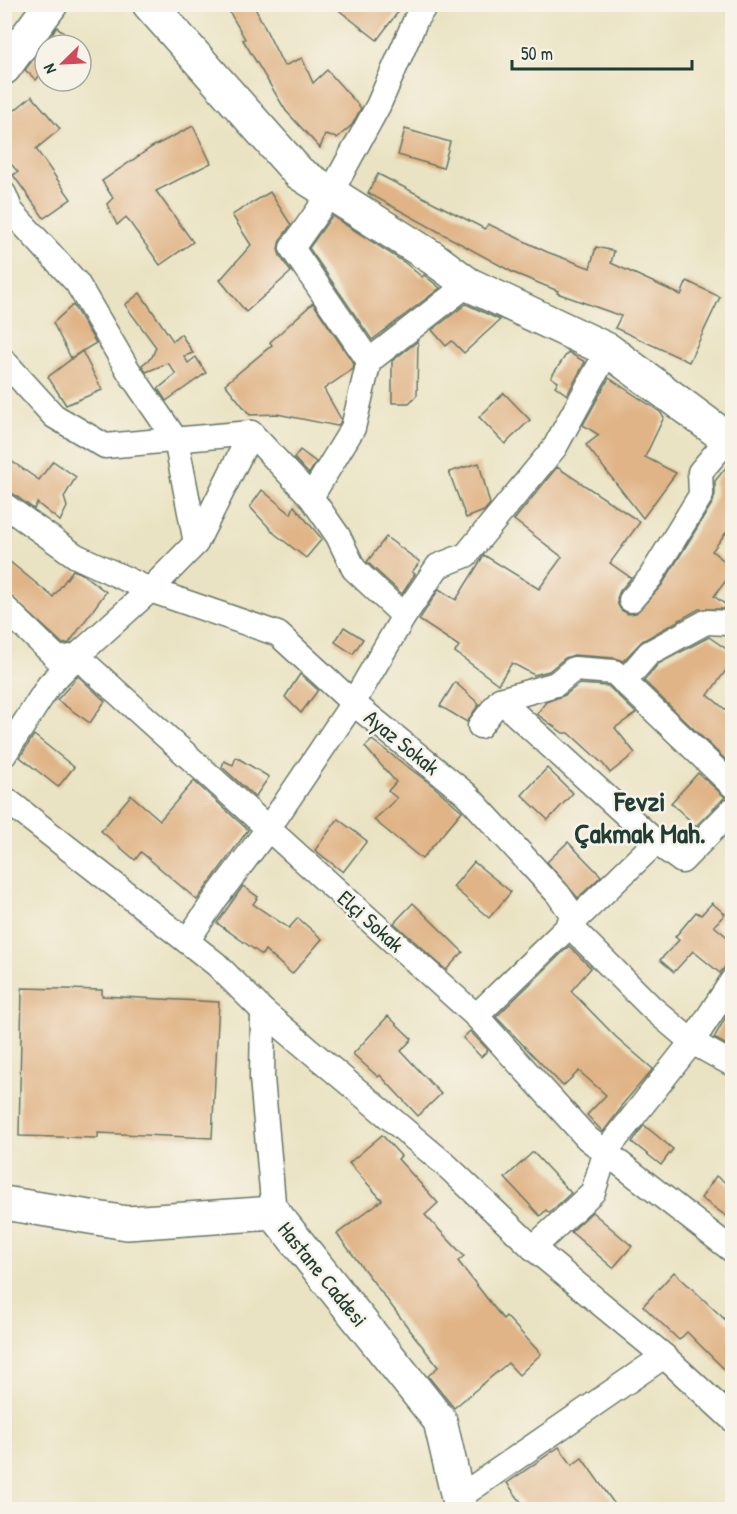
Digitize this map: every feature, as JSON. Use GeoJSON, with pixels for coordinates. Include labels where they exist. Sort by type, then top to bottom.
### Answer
{"type":"FeatureCollection","features":[{"type":"Feature","properties":{"kind":"street"},"geometry":{"type":"LineString","coordinates":[[4,68],[51,4]]}},
{"type":"Feature","properties":{"kind":"street"},"geometry":{"type":"LineString","coordinates":[[149,4],[299,173],[433,258],[468,284],[608,350],[730,440],[700,472],[701,495],[650,578],[631,600]]}},
{"type":"Feature","properties":{"kind":"street"},"geometry":{"type":"LineString","coordinates":[[369,361],[292,248],[330,194],[378,106],[416,19],[426,4]]}},
{"type":"Feature","properties":{"kind":"street"},"geometry":{"type":"LineString","coordinates":[[4,194],[11,211],[77,283],[128,370],[176,440],[196,543]]}},
{"type":"Feature","properties":{"kind":"street"},"geometry":{"type":"LineString","coordinates":[[310,497],[353,428],[369,361],[468,284]]}},
{"type":"Feature","properties":{"kind":"street"},"geometry":{"type":"LineString","coordinates":[[188,941],[216,898],[268,829],[353,703],[404,616],[438,566],[466,555],[555,447],[608,350]]}},
{"type":"Feature","properties":{"kind":"street"},"geometry":{"type":"LineString","coordinates":[[4,361],[54,416],[105,446],[251,433]]}},
{"type":"Feature","properties":{"kind":"street"},"geometry":{"type":"LineString","coordinates":[[251,433],[310,497],[338,536],[354,569],[404,616]]}},
{"type":"Feature","properties":{"kind":"street"},"geometry":{"type":"LineString","coordinates":[[4,755],[49,685],[77,656],[150,590],[196,543],[251,433]]}},
{"type":"Feature","properties":{"kind":"street","name":"Ayaz Sokak"},"geometry":{"type":"LineString","coordinates":[[4,504],[76,556],[150,590],[278,634],[353,703],[466,794],[558,894],[572,914],[569,925],[652,1008],[692,1042],[732,1064]]}},
{"type":"Feature","properties":{"kind":"street"},"geometry":{"type":"LineString","coordinates":[[4,607],[58,659],[77,656]]}},
{"type":"Feature","properties":{"kind":"street"},"geometry":{"type":"LineString","coordinates":[[624,682],[649,653],[706,622],[728,623],[732,621]]}},
{"type":"Feature","properties":{"kind":"street","name":"Elçi Sokak"},"geometry":{"type":"LineString","coordinates":[[77,656],[476,1016],[587,1138],[732,1250]]}},
{"type":"Feature","properties":{"kind":"street"},"geometry":{"type":"LineString","coordinates":[[480,726],[500,700],[556,684],[574,669],[614,672],[732,785]]}},
{"type":"Feature","properties":{"kind":"street"},"geometry":{"type":"LineString","coordinates":[[500,700],[656,842],[682,861],[732,810]]}},
{"type":"Feature","properties":{"kind":"street"},"geometry":{"type":"LineString","coordinates":[[4,798],[216,964],[263,1011],[447,1166],[533,1248],[664,1356],[732,1419]]}},
{"type":"Feature","properties":{"kind":"street"},"geometry":{"type":"LineString","coordinates":[[476,1016],[656,842]]}},
{"type":"Feature","properties":{"kind":"street"},"geometry":{"type":"LineString","coordinates":[[533,1248],[593,1192],[606,1151],[692,1042],[732,981]]}},
{"type":"Feature","properties":{"kind":"street"},"geometry":{"type":"LineString","coordinates":[[263,1011],[262,1078],[274,1213]]}},
{"type":"Feature","properties":{"kind":"street","name":"Hastane Caddesi"},"geometry":{"type":"LineString","coordinates":[[4,1203],[127,1223],[274,1213],[440,1421],[459,1504]]}},
{"type":"Feature","properties":{"kind":"street"},"geometry":{"type":"LineString","coordinates":[[459,1504],[664,1356]]}},
{"type":"Feature","properties":{"kind":"building"},"geometry":{"type":"Polygon","coordinates":[[[225,4],[253,4],[284,66],[302,58],[313,83],[327,70],[361,108],[352,125],[337,138],[325,135],[320,148],[286,111],[243,40],[245,39],[225,4]]]}},
{"type":"Feature","properties":{"kind":"building"},"geometry":{"type":"Polygon","coordinates":[[[331,4],[404,4],[377,40],[331,4]]]}},
{"type":"Feature","properties":{"kind":"building"},"geometry":{"type":"Polygon","coordinates":[[[57,27],[64,33],[53,33],[57,27]]]}},
{"type":"Feature","properties":{"kind":"building"},"geometry":{"type":"Polygon","coordinates":[[[33,59],[33,77],[25,70],[33,59]]]}},
{"type":"Feature","properties":{"kind":"building"},"geometry":{"type":"Polygon","coordinates":[[[32,96],[60,129],[36,149],[71,199],[44,218],[13,175],[18,172],[4,156],[4,119],[32,96]]]}},
{"type":"Feature","properties":{"kind":"building"},"geometry":{"type":"Polygon","coordinates":[[[193,126],[211,163],[156,191],[193,242],[160,265],[126,217],[117,225],[107,204],[113,198],[102,181],[152,147],[193,126]]]}},
{"type":"Feature","properties":{"kind":"building"},"geometry":{"type":"Polygon","coordinates":[[[405,129],[450,142],[443,168],[398,155],[405,129]]]}},
{"type":"Feature","properties":{"kind":"building"},"geometry":{"type":"Polygon","coordinates":[[[378,174],[485,229],[488,224],[547,252],[590,268],[596,247],[614,251],[611,263],[681,295],[687,281],[720,297],[689,362],[615,328],[621,316],[557,293],[558,291],[514,273],[368,193],[378,174]]]}},
{"type":"Feature","properties":{"kind":"building"},"geometry":{"type":"Polygon","coordinates":[[[270,192],[291,225],[280,240],[278,249],[291,272],[246,312],[220,280],[251,245],[232,215],[270,192]]]}},
{"type":"Feature","properties":{"kind":"building"},"geometry":{"type":"Polygon","coordinates":[[[332,216],[404,262],[422,277],[424,275],[440,288],[372,340],[309,248],[332,216]]]}},
{"type":"Feature","properties":{"kind":"building"},"geometry":{"type":"Polygon","coordinates":[[[140,293],[173,341],[181,334],[193,353],[184,356],[188,363],[196,357],[206,373],[166,401],[158,389],[176,374],[168,363],[146,372],[142,365],[152,357],[156,347],[125,305],[140,293]]]}},
{"type":"Feature","properties":{"kind":"building"},"geometry":{"type":"Polygon","coordinates":[[[313,303],[354,364],[353,369],[324,389],[341,419],[340,423],[337,426],[277,414],[250,415],[225,384],[272,345],[270,342],[313,303]]]}},
{"type":"Feature","properties":{"kind":"building"},"geometry":{"type":"Polygon","coordinates":[[[466,304],[500,320],[464,353],[452,341],[446,346],[432,330],[466,304]]]}},
{"type":"Feature","properties":{"kind":"building"},"geometry":{"type":"Polygon","coordinates":[[[73,305],[96,343],[71,358],[53,323],[73,305]]]}},
{"type":"Feature","properties":{"kind":"building"},"geometry":{"type":"Polygon","coordinates":[[[418,341],[417,395],[409,403],[392,403],[392,361],[418,341]]]}},
{"type":"Feature","properties":{"kind":"building"},"geometry":{"type":"Polygon","coordinates":[[[82,351],[102,390],[66,405],[48,377],[82,351]]]}},
{"type":"Feature","properties":{"kind":"building"},"geometry":{"type":"Polygon","coordinates":[[[568,352],[585,362],[567,395],[555,386],[558,382],[551,377],[568,352]]]}},
{"type":"Feature","properties":{"kind":"building"},"geometry":{"type":"Polygon","coordinates":[[[609,378],[664,417],[645,457],[676,473],[643,518],[586,445],[599,435],[583,425],[609,378]]]}},
{"type":"Feature","properties":{"kind":"building"},"geometry":{"type":"Polygon","coordinates":[[[504,393],[530,420],[505,444],[479,417],[504,393]]]}},
{"type":"Feature","properties":{"kind":"building"},"geometry":{"type":"Polygon","coordinates":[[[300,450],[316,462],[309,474],[294,458],[300,450]]]}},
{"type":"Feature","properties":{"kind":"building"},"geometry":{"type":"Polygon","coordinates":[[[4,456],[39,480],[53,461],[76,477],[64,497],[67,507],[60,521],[37,503],[34,509],[12,493],[4,491],[4,456]]]}},
{"type":"Feature","properties":{"kind":"building"},"geometry":{"type":"Polygon","coordinates":[[[732,460],[732,525],[712,551],[732,567],[732,573],[714,596],[726,605],[724,609],[699,609],[642,641],[623,661],[615,658],[574,655],[565,658],[549,671],[534,675],[512,663],[498,684],[455,652],[459,646],[419,620],[439,589],[456,600],[484,555],[539,589],[562,557],[514,520],[557,467],[640,522],[610,563],[631,578],[620,591],[617,598],[618,605],[628,614],[636,613],[662,585],[713,502],[715,481],[732,460]]]}},
{"type":"Feature","properties":{"kind":"building"},"geometry":{"type":"Polygon","coordinates":[[[479,463],[490,504],[484,511],[466,518],[449,472],[479,463]]]}},
{"type":"Feature","properties":{"kind":"building"},"geometry":{"type":"Polygon","coordinates":[[[262,490],[291,514],[294,506],[322,539],[306,558],[275,534],[250,507],[262,490]]]}},
{"type":"Feature","properties":{"kind":"building"},"geometry":{"type":"Polygon","coordinates":[[[386,537],[420,562],[412,572],[415,574],[402,594],[367,562],[386,537]]]}},
{"type":"Feature","properties":{"kind":"building"},"geometry":{"type":"Polygon","coordinates":[[[4,557],[53,597],[73,570],[106,592],[69,643],[63,644],[4,590],[4,557]]]}},
{"type":"Feature","properties":{"kind":"building"},"geometry":{"type":"Polygon","coordinates":[[[344,627],[363,639],[353,654],[335,642],[344,627]]]}},
{"type":"Feature","properties":{"kind":"building"},"geometry":{"type":"Polygon","coordinates":[[[709,637],[732,653],[732,662],[708,695],[732,715],[732,766],[644,681],[658,664],[709,637]]]}},
{"type":"Feature","properties":{"kind":"building"},"geometry":{"type":"Polygon","coordinates":[[[300,674],[318,690],[301,713],[285,697],[300,674]]]}},
{"type":"Feature","properties":{"kind":"building"},"geometry":{"type":"Polygon","coordinates":[[[78,676],[105,701],[90,723],[57,700],[78,676]]]}},
{"type":"Feature","properties":{"kind":"building"},"geometry":{"type":"Polygon","coordinates":[[[455,682],[479,704],[467,722],[440,706],[455,682]]]}},
{"type":"Feature","properties":{"kind":"building"},"geometry":{"type":"Polygon","coordinates":[[[579,684],[608,686],[636,713],[615,728],[635,753],[610,773],[569,733],[563,733],[537,714],[546,702],[565,695],[579,684]]]}},
{"type":"Feature","properties":{"kind":"building"},"geometry":{"type":"Polygon","coordinates":[[[34,735],[74,767],[58,787],[20,757],[34,735]]]}},
{"type":"Feature","properties":{"kind":"building"},"geometry":{"type":"Polygon","coordinates":[[[372,740],[432,785],[462,811],[422,859],[374,820],[397,798],[388,791],[396,782],[365,747],[372,740]]]}},
{"type":"Feature","properties":{"kind":"building"},"geometry":{"type":"Polygon","coordinates":[[[236,757],[269,777],[255,797],[222,767],[224,761],[233,765],[236,757]]]}},
{"type":"Feature","properties":{"kind":"building"},"geometry":{"type":"Polygon","coordinates":[[[547,768],[573,793],[548,820],[522,795],[547,768]]]}},
{"type":"Feature","properties":{"kind":"building"},"geometry":{"type":"Polygon","coordinates":[[[698,773],[725,797],[696,826],[671,803],[698,773]]]}},
{"type":"Feature","properties":{"kind":"building"},"geometry":{"type":"Polygon","coordinates":[[[194,781],[248,830],[197,900],[141,852],[135,860],[101,831],[131,795],[160,820],[194,781]]]}},
{"type":"Feature","properties":{"kind":"building"},"geometry":{"type":"Polygon","coordinates":[[[338,819],[367,841],[343,872],[315,850],[338,819]]]}},
{"type":"Feature","properties":{"kind":"building"},"geometry":{"type":"Polygon","coordinates":[[[568,842],[601,876],[578,898],[547,862],[568,842]]]}},
{"type":"Feature","properties":{"kind":"building"},"geometry":{"type":"Polygon","coordinates":[[[474,862],[511,892],[489,918],[453,887],[474,862]]]}},
{"type":"Feature","properties":{"kind":"building"},"geometry":{"type":"Polygon","coordinates":[[[243,886],[258,897],[253,904],[289,928],[298,918],[322,939],[292,974],[265,950],[262,955],[217,923],[243,886]]]}},
{"type":"Feature","properties":{"kind":"building"},"geometry":{"type":"Polygon","coordinates":[[[413,903],[463,952],[446,970],[394,923],[413,903]]]}},
{"type":"Feature","properties":{"kind":"building"},"geometry":{"type":"Polygon","coordinates":[[[712,903],[725,914],[714,926],[732,941],[732,958],[720,973],[693,951],[674,972],[660,960],[679,940],[675,937],[696,912],[701,915],[712,903]]]}},
{"type":"Feature","properties":{"kind":"building"},"geometry":{"type":"Polygon","coordinates":[[[569,946],[591,968],[571,991],[616,1037],[653,1069],[621,1106],[603,1132],[587,1115],[606,1095],[579,1071],[563,1086],[496,1017],[569,946]]]}},
{"type":"Feature","properties":{"kind":"building"},"geometry":{"type":"Polygon","coordinates":[[[22,988],[102,990],[102,996],[219,1002],[212,1138],[98,1133],[98,1138],[19,1136],[22,988]]]}},
{"type":"Feature","properties":{"kind":"building"},"geometry":{"type":"Polygon","coordinates":[[[732,1006],[732,1048],[714,1038],[732,1006]]]}},
{"type":"Feature","properties":{"kind":"building"},"geometry":{"type":"Polygon","coordinates":[[[388,1016],[412,1039],[401,1051],[441,1094],[418,1116],[380,1075],[378,1077],[353,1054],[388,1016]]]}},
{"type":"Feature","properties":{"kind":"building"},"geometry":{"type":"Polygon","coordinates":[[[470,1031],[488,1050],[481,1057],[463,1038],[470,1031]]]}},
{"type":"Feature","properties":{"kind":"building"},"geometry":{"type":"Polygon","coordinates":[[[644,1125],[673,1149],[661,1165],[632,1142],[644,1125]]]}},
{"type":"Feature","properties":{"kind":"building"},"geometry":{"type":"Polygon","coordinates":[[[382,1135],[401,1156],[398,1159],[438,1203],[425,1215],[464,1256],[458,1261],[503,1319],[506,1316],[541,1354],[519,1375],[508,1363],[454,1408],[428,1376],[438,1367],[337,1234],[382,1200],[349,1163],[382,1135]]]}},
{"type":"Feature","properties":{"kind":"building"},"geometry":{"type":"Polygon","coordinates":[[[533,1152],[571,1193],[549,1213],[546,1210],[540,1216],[505,1178],[533,1152]]]}},
{"type":"Feature","properties":{"kind":"building"},"geometry":{"type":"Polygon","coordinates":[[[716,1176],[732,1187],[732,1220],[701,1198],[716,1176]]]}},
{"type":"Feature","properties":{"kind":"building"},"geometry":{"type":"Polygon","coordinates":[[[592,1212],[632,1246],[613,1268],[571,1232],[592,1212]]]}},
{"type":"Feature","properties":{"kind":"building"},"geometry":{"type":"Polygon","coordinates":[[[674,1272],[732,1326],[732,1377],[687,1332],[679,1340],[643,1306],[674,1272]]]}},
{"type":"Feature","properties":{"kind":"building"},"geometry":{"type":"Polygon","coordinates":[[[559,1447],[572,1465],[582,1458],[618,1509],[526,1509],[507,1483],[559,1447]]]}},
{"type":"Feature","properties":{"kind":"district","name":"Fevzi Çakmak Mah."},"geometry":{"type":"Point","coordinates":[640,817]}}]}
